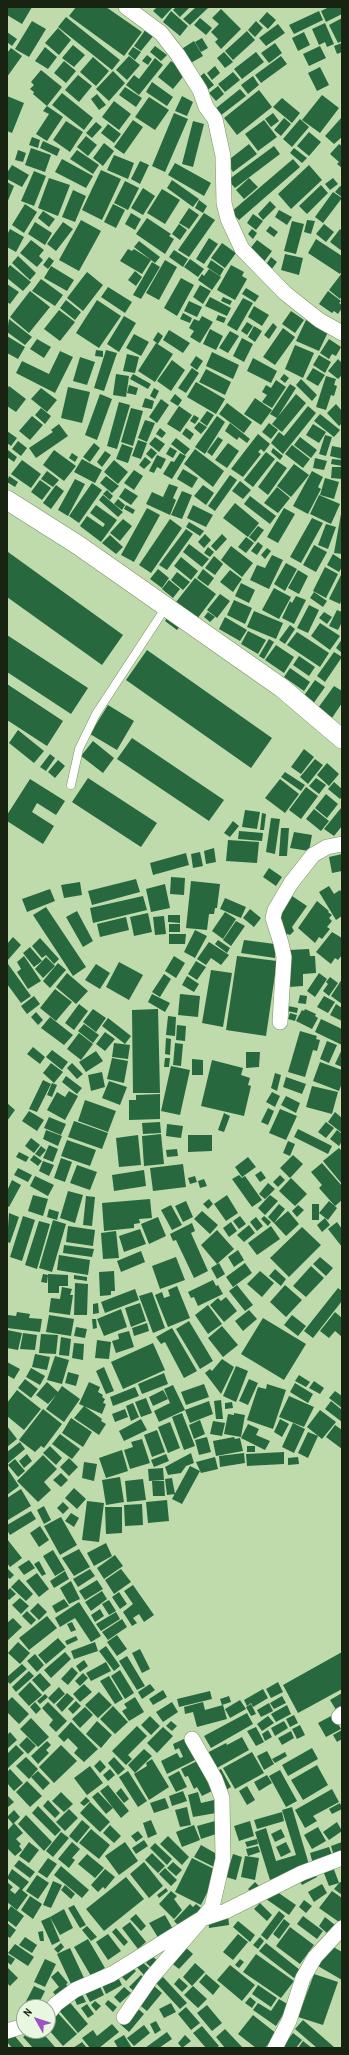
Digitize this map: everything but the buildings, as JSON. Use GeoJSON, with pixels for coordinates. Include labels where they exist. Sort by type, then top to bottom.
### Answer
{"type":"FeatureCollection","features":[{"type":"Feature","properties":{"kind":"street"},"geometry":{"type":"LineString","coordinates":[[126,7],[161,33],[178,55],[200,90],[206,107],[215,119],[223,156],[224,203],[228,219],[242,249],[285,293],[319,320],[342,333]]}},
{"type":"Feature","properties":{"kind":"street"},"geometry":{"type":"LineString","coordinates":[[7,500],[78,545],[282,688],[342,739]]}},
{"type":"Feature","properties":{"kind":"street"},"geometry":{"type":"LineString","coordinates":[[280,1022],[284,957],[273,918],[275,910],[291,883],[313,855],[327,847],[342,844]]}},
{"type":"Feature","properties":{"kind":"street"},"geometry":{"type":"LineString","coordinates":[[124,2016],[151,1978],[199,1920],[212,1907],[223,1859],[224,1823],[222,1798],[215,1779],[192,1739]]}},
{"type":"Feature","properties":{"kind":"street"},"geometry":{"type":"LineString","coordinates":[[56,2004],[76,1990],[112,1974],[199,1920],[226,1911],[302,1873],[342,1858]]}},
{"type":"Feature","properties":{"kind":"street"},"geometry":{"type":"LineString","coordinates":[[275,2048],[288,2021],[303,1978],[315,1957],[342,1928]]}},
{"type":"Feature","properties":{"kind":"lane"},"geometry":{"type":"LineString","coordinates":[[71,785],[79,749],[96,714],[166,607]]}}]}
